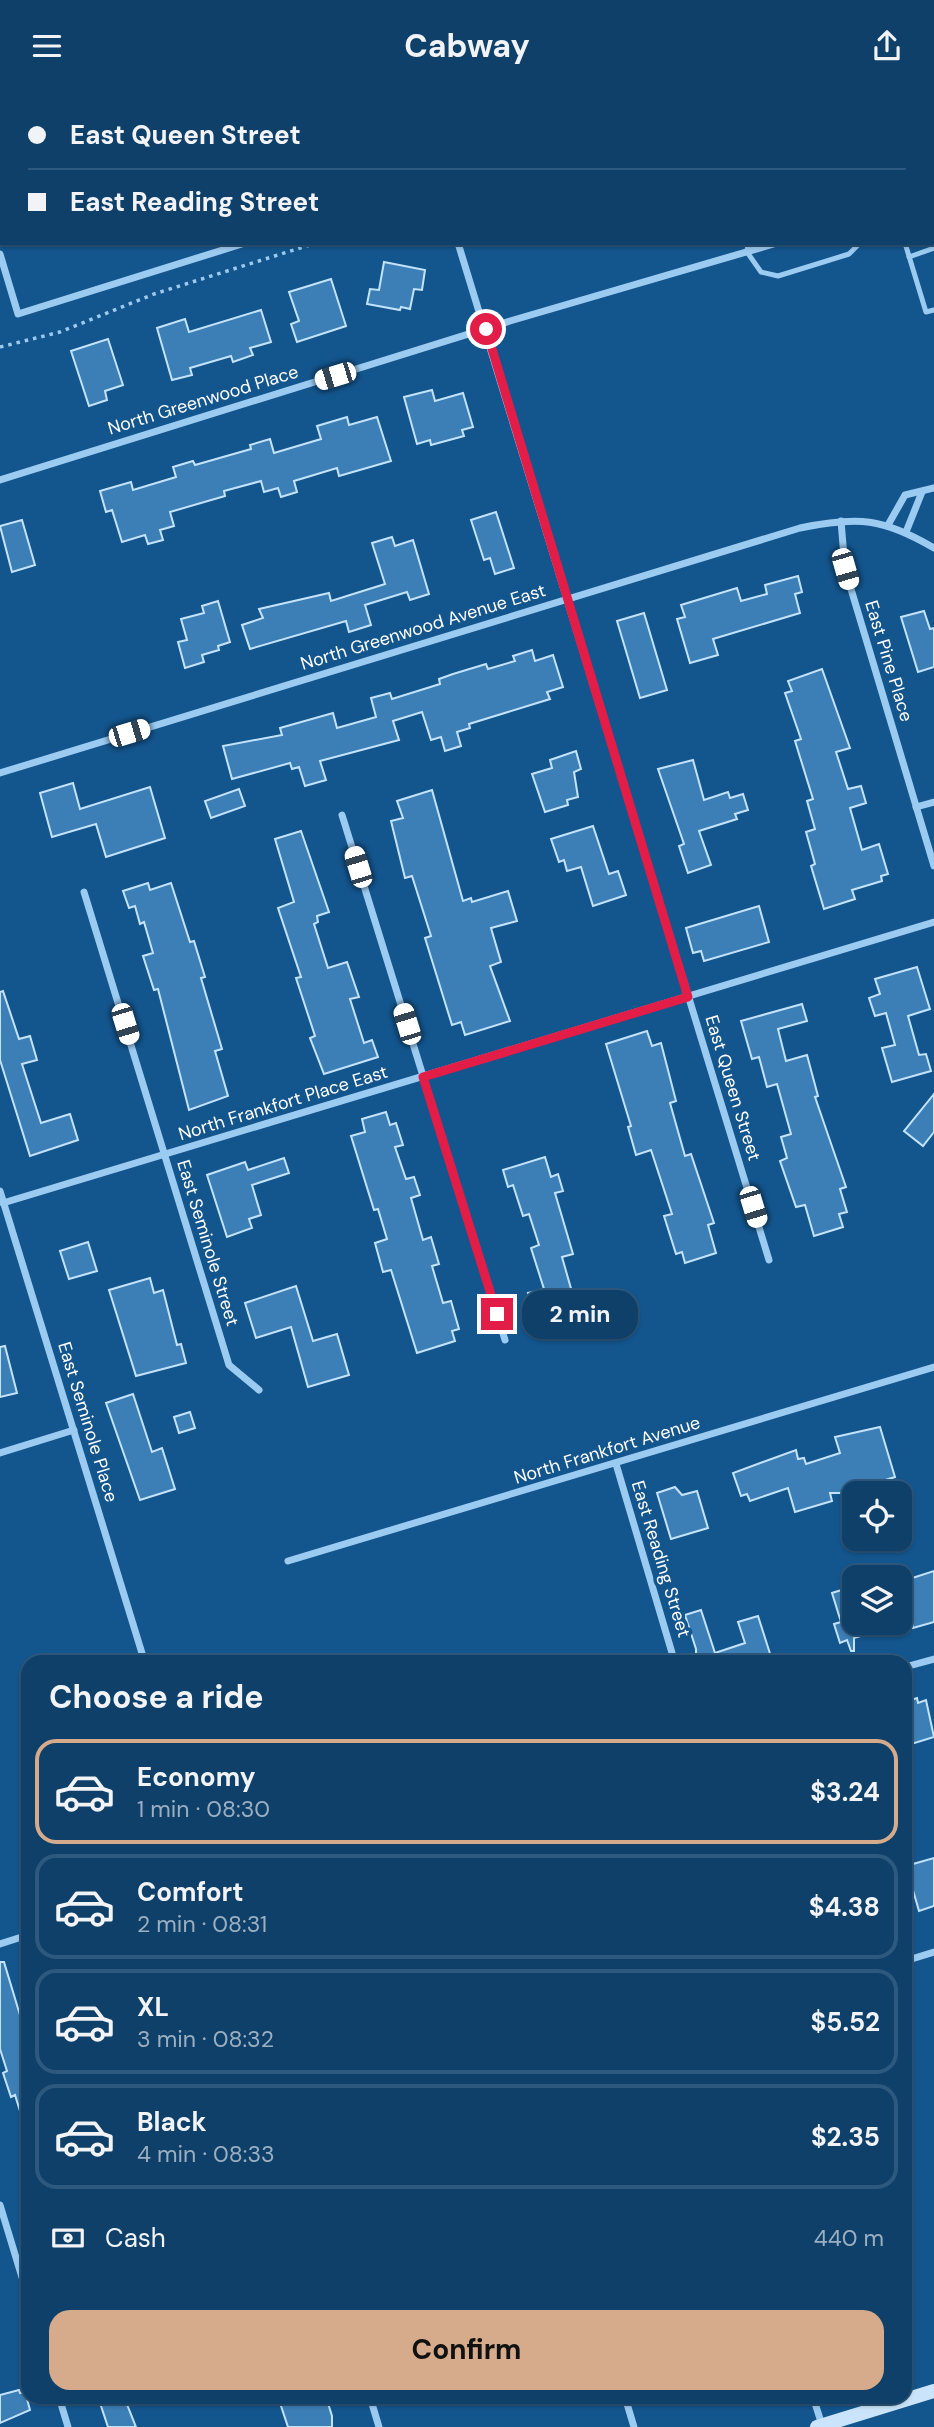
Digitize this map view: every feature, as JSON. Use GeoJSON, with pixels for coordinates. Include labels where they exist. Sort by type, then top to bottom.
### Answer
{"type":"FeatureCollection","features":[{"type":"Feature","properties":{"kind":"main road"},"geometry":{"type":"LineString","coordinates":[[912,2398],[934,2391]]}},
{"type":"Feature","properties":{"kind":"main road"},"geometry":{"type":"LineString","coordinates":[[819,2426],[891,2404]]}},
{"type":"Feature","properties":{"kind":"street"},"geometry":{"type":"LineString","coordinates":[[0,254],[18,314],[239,245]]}},
{"type":"Feature","properties":{"kind":"street","name":"East Queen Street"},"geometry":{"type":"LineString","coordinates":[[459,245],[769,1260]]}},
{"type":"Feature","properties":{"kind":"street","name":"North Greenwood Place"},"geometry":{"type":"LineString","coordinates":[[0,479],[486,329],[770,245]]}},
{"type":"Feature","properties":{"kind":"street"},"geometry":{"type":"LineString","coordinates":[[888,525],[905,495],[934,488]]}},
{"type":"Feature","properties":{"kind":"street"},"geometry":{"type":"LineString","coordinates":[[906,532],[922,492]]}},
{"type":"Feature","properties":{"kind":"street","name":"North Greenwood Avenue East"},"geometry":{"type":"LineString","coordinates":[[0,773],[800,528],[841,521],[888,525],[934,548]]}},
{"type":"Feature","properties":{"kind":"street","name":"East Pine Place"},"geometry":{"type":"LineString","coordinates":[[841,521],[845,569],[934,866]]}},
{"type":"Feature","properties":{"kind":"street"},"geometry":{"type":"LineString","coordinates":[[916,807],[934,802]]}},
{"type":"Feature","properties":{"kind":"street"},"geometry":{"type":"LineString","coordinates":[[342,815],[505,1340]]}},
{"type":"Feature","properties":{"kind":"street","name":"East Seminole Street"},"geometry":{"type":"LineString","coordinates":[[84,892],[229,1365],[259,1390]]}},
{"type":"Feature","properties":{"kind":"street","name":"North Frankfort Place East"},"geometry":{"type":"LineString","coordinates":[[4,1203],[934,922]]}},
{"type":"Feature","properties":{"kind":"street","name":"East Seminole Place"},"geometry":{"type":"LineString","coordinates":[[0,1191],[143,1655]]}},
{"type":"Feature","properties":{"kind":"street","name":"North Frankfort Avenue"},"geometry":{"type":"LineString","coordinates":[[288,1561],[934,1367]]}},
{"type":"Feature","properties":{"kind":"street"},"geometry":{"type":"LineString","coordinates":[[0,1453],[74,1430]]}},
{"type":"Feature","properties":{"kind":"street","name":"East Reading Street"},"geometry":{"type":"LineString","coordinates":[[616,1464],[673,1655]]}},
{"type":"Feature","properties":{"kind":"street"},"geometry":{"type":"LineString","coordinates":[[912,1665],[934,1659]]}},
{"type":"Feature","properties":{"kind":"street"},"geometry":{"type":"LineString","coordinates":[[0,1944],[21,1937]]}},
{"type":"Feature","properties":{"kind":"street"},"geometry":{"type":"LineString","coordinates":[[912,1959],[934,1952]]}},
{"type":"Feature","properties":{"kind":"street"},"geometry":{"type":"LineString","coordinates":[[0,2205],[21,2274]]}},
{"type":"Feature","properties":{"kind":"street"},"geometry":{"type":"LineString","coordinates":[[61,2404],[68,2427]]}},
{"type":"Feature","properties":{"kind":"street"},"geometry":{"type":"LineString","coordinates":[[372,2404],[379,2427]]}},
{"type":"Feature","properties":{"kind":"street"},"geometry":{"type":"LineString","coordinates":[[627,2404],[634,2427]]}},
{"type":"Feature","properties":{"kind":"street"},"geometry":{"type":"LineString","coordinates":[[814,2404],[819,2426]]}},
{"type":"Feature","properties":{"kind":"lane"},"geometry":{"type":"LineString","coordinates":[[748,245],[747,252],[761,272],[778,276],[849,254],[858,245]]}},
{"type":"Feature","properties":{"kind":"lane"},"geometry":{"type":"LineString","coordinates":[[906,245],[926,312],[934,310]]}},
{"type":"Feature","properties":{"kind":"lane"},"geometry":{"type":"LineString","coordinates":[[909,257],[934,249]]}},
{"type":"Feature","properties":{"kind":"path"},"geometry":{"type":"LineString","coordinates":[[0,347],[60,332],[154,294],[310,245]]}},
{"type":"Feature","properties":{"kind":"building"},"geometry":{"type":"Polygon","coordinates":[[[384,262],[425,270],[422,290],[414,289],[410,309],[401,307],[400,310],[367,304],[370,289],[379,290],[384,262]]]}},
{"type":"Feature","properties":{"kind":"building"},"geometry":{"type":"Polygon","coordinates":[[[331,279],[346,326],[297,342],[291,324],[299,321],[289,292],[331,279]]]}},
{"type":"Feature","properties":{"kind":"building"},"geometry":{"type":"Polygon","coordinates":[[[261,310],[271,342],[250,348],[253,355],[233,362],[231,356],[190,368],[192,375],[172,380],[157,328],[185,319],[189,332],[261,310]]]}},
{"type":"Feature","properties":{"kind":"building"},"geometry":{"type":"Polygon","coordinates":[[[108,339],[123,385],[105,391],[107,400],[89,406],[71,351],[108,339]]]}},
{"type":"Feature","properties":{"kind":"building"},"geometry":{"type":"Polygon","coordinates":[[[432,390],[435,401],[463,393],[473,427],[462,430],[464,436],[431,445],[430,440],[417,444],[404,397],[432,390]]]}},
{"type":"Feature","properties":{"kind":"building"},"geometry":{"type":"Polygon","coordinates":[[[347,417],[349,425],[377,417],[391,461],[339,476],[337,468],[294,481],[297,492],[281,497],[278,488],[264,492],[261,481],[224,491],[225,496],[170,512],[174,526],[160,530],[163,540],[148,544],[145,535],[122,542],[112,510],[106,512],[100,491],[131,482],[133,490],[176,477],[173,467],[193,461],[195,465],[251,449],[250,445],[270,439],[274,453],[321,439],[317,426],[347,417]]]}},
{"type":"Feature","properties":{"kind":"building"},"geometry":{"type":"Polygon","coordinates":[[[496,512],[514,568],[495,574],[490,558],[484,560],[471,520],[496,512]]]}},
{"type":"Feature","properties":{"kind":"building"},"geometry":{"type":"Polygon","coordinates":[[[22,520],[35,565],[12,572],[0,526],[22,520]]]}},
{"type":"Feature","properties":{"kind":"building"},"geometry":{"type":"Polygon","coordinates":[[[392,537],[395,546],[413,540],[429,594],[410,600],[407,592],[365,605],[371,625],[349,632],[346,621],[250,649],[242,625],[263,618],[259,609],[329,593],[331,601],[385,584],[372,543],[392,537]]]}},
{"type":"Feature","properties":{"kind":"building"},"geometry":{"type":"Polygon","coordinates":[[[798,576],[802,592],[795,594],[800,613],[713,639],[718,655],[690,663],[677,619],[685,617],[681,605],[737,588],[741,601],[767,594],[765,585],[798,576]]]}},
{"type":"Feature","properties":{"kind":"building"},"geometry":{"type":"Polygon","coordinates":[[[218,601],[230,642],[218,646],[219,650],[202,655],[204,662],[185,668],[178,642],[187,640],[181,619],[204,613],[202,606],[218,601]]]}},
{"type":"Feature","properties":{"kind":"building"},"geometry":{"type":"Polygon","coordinates":[[[924,611],[930,629],[934,628],[934,667],[918,672],[901,617],[924,611]]]}},
{"type":"Feature","properties":{"kind":"building"},"geometry":{"type":"Polygon","coordinates":[[[644,613],[667,690],[640,698],[617,621],[644,613]]]}},
{"type":"Feature","properties":{"kind":"building"},"geometry":{"type":"Polygon","coordinates":[[[532,650],[535,661],[553,655],[563,687],[547,692],[550,699],[469,724],[470,728],[457,732],[461,746],[445,751],[441,737],[431,740],[422,712],[393,721],[399,740],[320,761],[326,780],[305,786],[299,767],[292,769],[290,763],[232,779],[223,746],[282,735],[280,728],[333,713],[337,728],[376,717],[371,698],[390,693],[392,699],[440,684],[439,679],[453,674],[486,664],[488,669],[515,661],[513,656],[532,650]]]}},
{"type":"Feature","properties":{"kind":"building"},"geometry":{"type":"Polygon","coordinates":[[[822,669],[850,748],[836,752],[848,789],[861,786],[866,803],[850,808],[862,850],[879,844],[888,874],[881,876],[882,881],[852,890],[855,899],[824,909],[811,866],[815,864],[806,832],[815,829],[807,801],[813,799],[795,741],[801,739],[785,693],[792,691],[788,681],[822,669]]]}},
{"type":"Feature","properties":{"kind":"building"},"geometry":{"type":"Polygon","coordinates":[[[576,751],[581,769],[574,772],[578,797],[567,800],[568,805],[545,812],[532,774],[552,768],[550,760],[576,751]]]}},
{"type":"Feature","properties":{"kind":"building"},"geometry":{"type":"Polygon","coordinates":[[[693,760],[704,800],[728,792],[730,798],[743,794],[748,810],[735,814],[737,819],[699,831],[711,865],[688,873],[679,846],[684,844],[658,769],[693,760]]]}},
{"type":"Feature","properties":{"kind":"building"},"geometry":{"type":"Polygon","coordinates":[[[73,783],[80,809],[150,787],[165,838],[106,857],[96,824],[52,837],[40,793],[73,783]]]}},
{"type":"Feature","properties":{"kind":"building"},"geometry":{"type":"Polygon","coordinates":[[[239,789],[245,806],[211,818],[205,801],[239,789]]]}},
{"type":"Feature","properties":{"kind":"building"},"geometry":{"type":"Polygon","coordinates":[[[432,790],[463,901],[471,898],[472,902],[508,891],[517,921],[491,928],[501,962],[490,966],[510,1021],[465,1035],[461,1022],[452,1025],[425,938],[431,936],[412,876],[405,878],[391,821],[403,818],[397,801],[432,790]]]}},
{"type":"Feature","properties":{"kind":"building"},"geometry":{"type":"Polygon","coordinates":[[[593,826],[609,874],[618,871],[626,895],[593,906],[581,867],[567,871],[564,860],[559,862],[551,839],[593,826]]]}},
{"type":"Feature","properties":{"kind":"building"},"geometry":{"type":"Polygon","coordinates":[[[301,831],[329,912],[317,916],[318,922],[314,924],[328,968],[347,962],[359,997],[350,999],[364,1043],[372,1040],[378,1057],[324,1074],[310,1038],[315,1036],[296,978],[301,977],[278,908],[294,902],[275,839],[301,831]]]}},
{"type":"Feature","properties":{"kind":"building"},"geometry":{"type":"Polygon","coordinates":[[[148,883],[150,890],[171,883],[190,942],[194,941],[205,977],[201,978],[222,1049],[215,1051],[228,1096],[189,1110],[158,989],[154,990],[143,956],[153,953],[144,922],[140,924],[135,906],[129,908],[123,891],[148,883]]]}},
{"type":"Feature","properties":{"kind":"building"},"geometry":{"type":"Polygon","coordinates":[[[759,906],[769,942],[704,961],[701,951],[693,953],[686,928],[759,906]]]}},
{"type":"Feature","properties":{"kind":"building"},"geometry":{"type":"Polygon","coordinates":[[[917,967],[930,1009],[908,1016],[919,1055],[926,1054],[931,1071],[892,1082],[882,1048],[895,1045],[886,1013],[875,1016],[869,998],[880,994],[875,979],[917,967]]]}},
{"type":"Feature","properties":{"kind":"building"},"geometry":{"type":"Polygon","coordinates":[[[3,991],[19,1039],[30,1036],[37,1060],[22,1064],[41,1123],[70,1114],[78,1140],[30,1156],[0,1060],[0,992],[3,991]]]}},
{"type":"Feature","properties":{"kind":"building"},"geometry":{"type":"Polygon","coordinates":[[[802,1004],[807,1021],[778,1029],[786,1061],[807,1055],[818,1096],[815,1097],[846,1187],[840,1189],[847,1212],[839,1214],[843,1227],[814,1236],[805,1205],[796,1207],[780,1161],[787,1158],[781,1137],[791,1134],[777,1084],[767,1087],[759,1057],[752,1059],[741,1021],[802,1004]]]}},
{"type":"Feature","properties":{"kind":"building"},"geometry":{"type":"Polygon","coordinates":[[[647,1031],[652,1046],[661,1043],[676,1101],[670,1103],[685,1156],[691,1154],[714,1223],[708,1225],[716,1253],[685,1263],[682,1252],[676,1254],[664,1216],[672,1214],[651,1150],[636,1155],[628,1127],[631,1126],[606,1044],[647,1031]]]}},
{"type":"Feature","properties":{"kind":"building"},"geometry":{"type":"Polygon","coordinates":[[[934,1094],[934,1132],[923,1146],[904,1131],[934,1094]]]}},
{"type":"Feature","properties":{"kind":"building"},"geometry":{"type":"Polygon","coordinates":[[[386,1112],[390,1125],[396,1123],[403,1145],[395,1147],[406,1179],[414,1177],[420,1195],[411,1198],[423,1240],[431,1237],[439,1264],[432,1266],[443,1303],[451,1301],[459,1329],[452,1331],[455,1341],[417,1353],[391,1270],[383,1272],[375,1243],[387,1239],[378,1209],[374,1210],[351,1136],[365,1132],[362,1119],[386,1112]]]}},
{"type":"Feature","properties":{"kind":"building"},"geometry":{"type":"Polygon","coordinates":[[[545,1157],[551,1177],[558,1174],[563,1191],[555,1193],[573,1254],[562,1257],[576,1306],[535,1317],[528,1293],[544,1289],[531,1248],[539,1245],[529,1214],[523,1216],[513,1185],[508,1187],[503,1170],[545,1157]]]}},
{"type":"Feature","properties":{"kind":"building"},"geometry":{"type":"Polygon","coordinates":[[[284,1158],[289,1173],[252,1185],[261,1215],[249,1219],[252,1228],[227,1237],[207,1175],[245,1162],[248,1170],[284,1158]]]}},
{"type":"Feature","properties":{"kind":"building"},"geometry":{"type":"Polygon","coordinates":[[[88,1242],[97,1271],[69,1279],[60,1251],[88,1242]]]}},
{"type":"Feature","properties":{"kind":"building"},"geometry":{"type":"Polygon","coordinates":[[[150,1278],[154,1293],[163,1290],[177,1345],[181,1344],[186,1363],[136,1376],[109,1290],[150,1278]]]}},
{"type":"Feature","properties":{"kind":"building"},"geometry":{"type":"Polygon","coordinates":[[[296,1286],[313,1341],[337,1334],[349,1375],[308,1387],[291,1327],[256,1338],[245,1303],[296,1286]]]}},
{"type":"Feature","properties":{"kind":"building"},"geometry":{"type":"Polygon","coordinates":[[[5,1346],[17,1393],[0,1397],[0,1347],[5,1346]]]}},
{"type":"Feature","properties":{"kind":"building"},"geometry":{"type":"Polygon","coordinates":[[[133,1394],[152,1452],[162,1448],[175,1489],[140,1500],[106,1403],[133,1394]]]}},
{"type":"Feature","properties":{"kind":"building"},"geometry":{"type":"Polygon","coordinates":[[[190,1412],[195,1428],[179,1433],[174,1417],[190,1412]]]}},
{"type":"Feature","properties":{"kind":"building"},"geometry":{"type":"Polygon","coordinates":[[[880,1427],[895,1477],[882,1481],[842,1481],[842,1493],[830,1493],[832,1501],[795,1512],[788,1488],[750,1501],[747,1494],[741,1496],[733,1473],[796,1450],[798,1459],[804,1458],[806,1464],[840,1453],[835,1437],[880,1427]]]}},
{"type":"Feature","properties":{"kind":"building"},"geometry":{"type":"Polygon","coordinates":[[[675,1487],[682,1495],[697,1491],[708,1528],[671,1539],[657,1493],[675,1487]]]}},
{"type":"Feature","properties":{"kind":"building"},"geometry":{"type":"Polygon","coordinates":[[[934,1571],[934,1622],[913,1628],[912,1622],[912,1578],[934,1571]]]}},
{"type":"Feature","properties":{"kind":"building"},"geometry":{"type":"Polygon","coordinates":[[[842,1590],[842,1635],[864,1635],[854,1638],[854,1651],[851,1651],[847,1640],[840,1643],[834,1624],[841,1622],[832,1593],[842,1590]]]}},
{"type":"Feature","properties":{"kind":"building"},"geometry":{"type":"Polygon","coordinates":[[[701,1610],[715,1653],[745,1643],[738,1622],[758,1616],[770,1655],[696,1655],[685,1615],[701,1610]]]}},
{"type":"Feature","properties":{"kind":"building"},"geometry":{"type":"Polygon","coordinates":[[[917,1698],[918,1703],[926,1700],[934,1737],[912,1744],[912,1700],[917,1698]]]}},
{"type":"Feature","properties":{"kind":"building"},"geometry":{"type":"Polygon","coordinates":[[[934,1858],[934,1906],[919,1911],[912,1887],[912,1864],[934,1858]]]}},
{"type":"Feature","properties":{"kind":"building"},"geometry":{"type":"Polygon","coordinates":[[[0,1962],[4,1962],[21,2015],[21,2114],[15,2095],[11,2097],[3,2073],[7,2071],[0,2049],[0,1962]]]}},
{"type":"Feature","properties":{"kind":"building"},"geometry":{"type":"Polygon","coordinates":[[[19,2390],[21,2404],[28,2404],[30,2410],[0,2423],[0,2395],[19,2390]]]}},
{"type":"Feature","properties":{"kind":"building"},"geometry":{"type":"Polygon","coordinates":[[[100,2404],[127,2404],[136,2427],[108,2427],[100,2404]]]}},
{"type":"Feature","properties":{"kind":"building"},"geometry":{"type":"Polygon","coordinates":[[[280,2404],[328,2404],[332,2427],[288,2427],[280,2404]]]}},
{"type":"Feature","properties":{"kind":"route"},"geometry":{"type":"LineString","coordinates":[[486,329],[688,997],[423,1077],[497,1314]]}}]}
